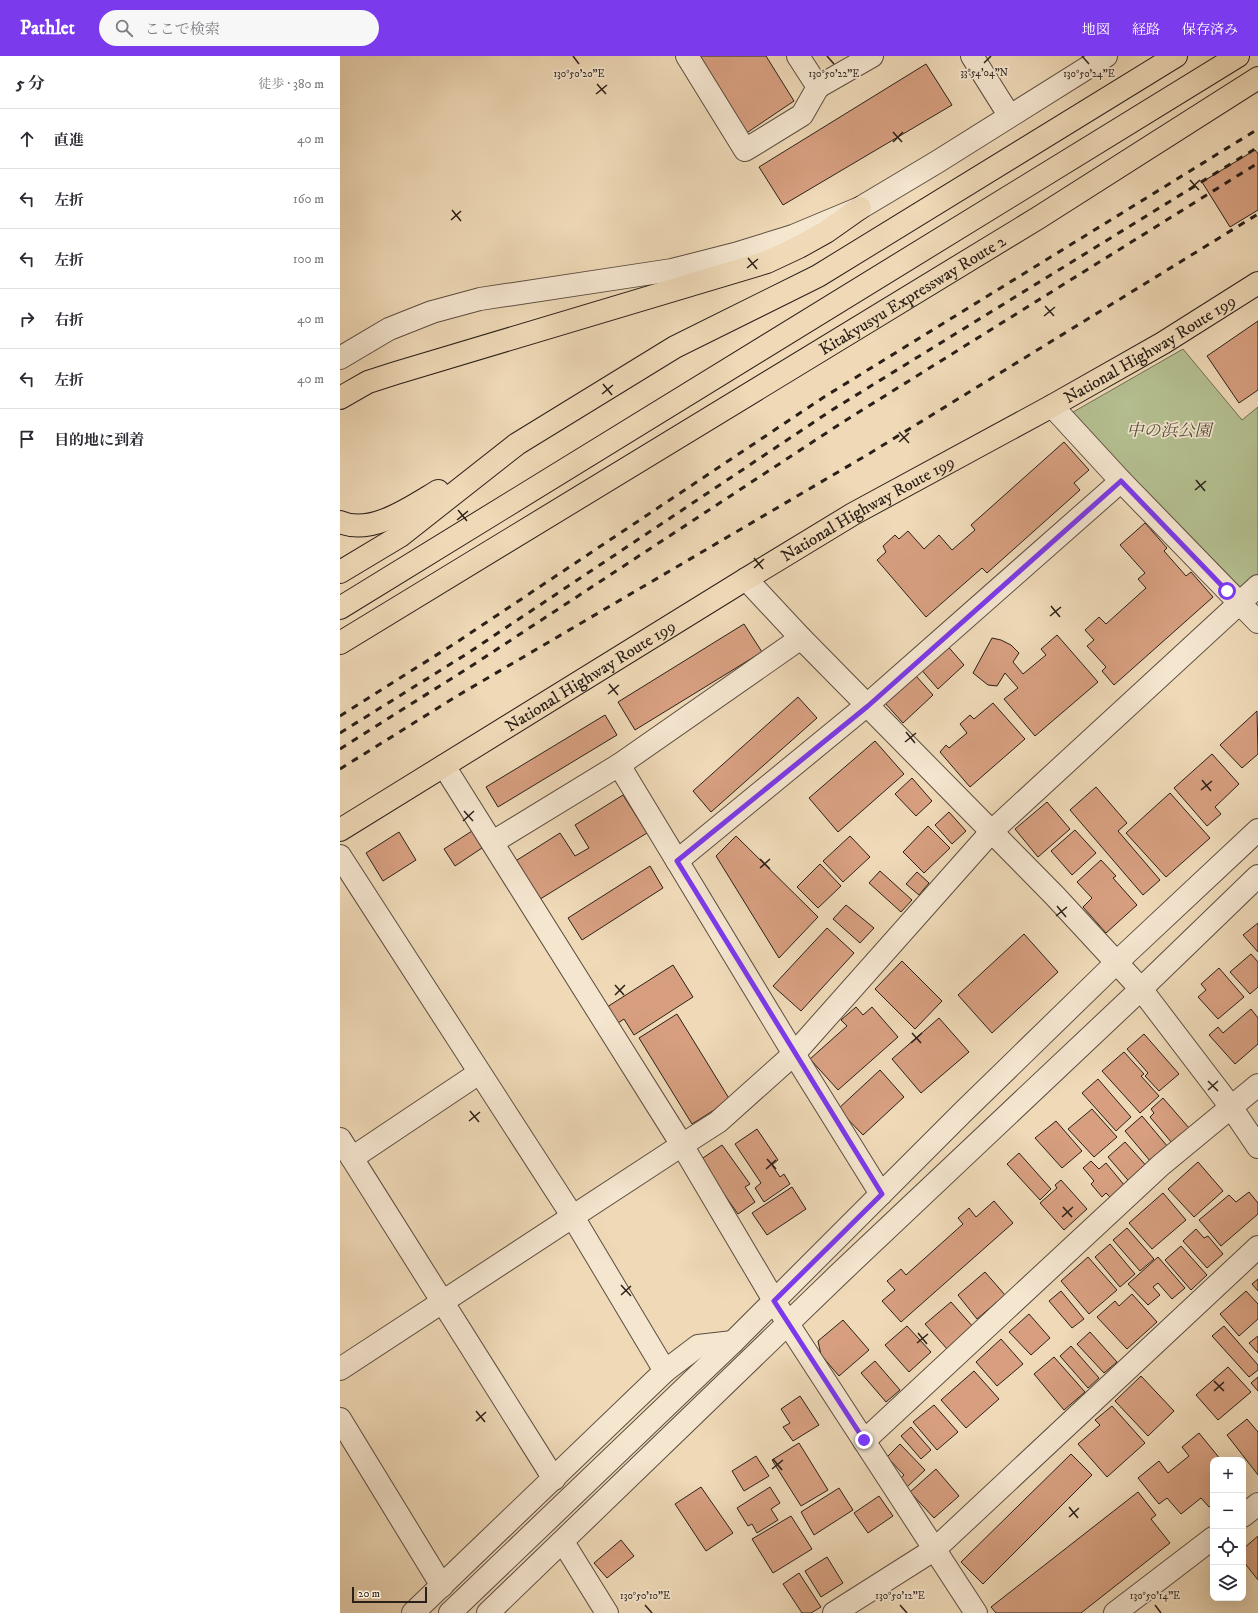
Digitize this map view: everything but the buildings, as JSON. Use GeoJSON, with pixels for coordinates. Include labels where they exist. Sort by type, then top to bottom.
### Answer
{"type":"FeatureCollection","features":[{"type":"Feature","properties":{"kind":"highway"},"geometry":{"type":"LineString","coordinates":[[340,522],[359,525],[380,522],[404,512],[676,347],[818,276],[1176,56]]}},
{"type":"Feature","properties":{"kind":"highway"},"geometry":{"type":"LineString","coordinates":[[340,608],[1238,56]]}},
{"type":"Feature","properties":{"kind":"highway","name":"Kitakyusyu Expressway Route 2"},"geometry":{"type":"LineString","coordinates":[[563,506],[1031,222],[1258,78]]}},
{"type":"Feature","properties":{"kind":"highway"},"geometry":{"type":"LineString","coordinates":[[340,398],[368,382],[396,373],[767,262],[826,232],[860,208]]}},
{"type":"Feature","properties":{"kind":"highway","name":"National Highway Route 199"},"geometry":{"type":"LineString","coordinates":[[340,830],[853,514],[1052,406],[1163,343],[1258,283]]}},
{"type":"Feature","properties":{"kind":"highway"},"geometry":{"type":"LineString","coordinates":[[340,572],[400,536],[517,444]]}},
{"type":"Feature","properties":{"kind":"highway"},"geometry":{"type":"LineString","coordinates":[[340,643],[563,506]]}},
{"type":"Feature","properties":{"kind":"highway"},"geometry":{"type":"LineString","coordinates":[[340,659],[563,506]]}},
{"type":"Feature","properties":{"kind":"street"},"geometry":{"type":"LineString","coordinates":[[687,56],[745,150],[802,115],[818,87],[872,56]]}},
{"type":"Feature","properties":{"kind":"street"},"geometry":{"type":"LineString","coordinates":[[798,56],[818,87]]}},
{"type":"Feature","properties":{"kind":"street"},"geometry":{"type":"LineString","coordinates":[[972,56],[1009,115]]}},
{"type":"Feature","properties":{"kind":"street"},"geometry":{"type":"LineString","coordinates":[[340,358],[389,329],[432,312],[480,299],[672,270],[735,254],[793,236],[860,208],[937,162],[1009,115],[1106,56]]}},
{"type":"Feature","properties":{"kind":"street"},"geometry":{"type":"LineString","coordinates":[[1052,406],[1121,481],[1258,622]]}},
{"type":"Feature","properties":{"kind":"street"},"geometry":{"type":"LineString","coordinates":[[677,861],[868,706],[1121,481]]}},
{"type":"Feature","properties":{"kind":"street"},"geometry":{"type":"LineString","coordinates":[[746,579],[801,638],[992,832],[1117,962],[1141,989],[1231,1107],[1258,1146]]}},
{"type":"Feature","properties":{"kind":"street"},"geometry":{"type":"LineString","coordinates":[[340,1369],[682,1144],[718,1122],[794,1054],[992,832],[1258,586]]}},
{"type":"Feature","properties":{"kind":"street"},"geometry":{"type":"LineString","coordinates":[[493,842],[619,765],[801,638]]}},
{"type":"Feature","properties":{"kind":"street"},"geometry":{"type":"LineString","coordinates":[[619,765],[794,1054],[882,1194]]}},
{"type":"Feature","properties":{"kind":"street"},"geometry":{"type":"LineString","coordinates":[[444,766],[682,1144],[788,1324],[976,1613]]}},
{"type":"Feature","properties":{"kind":"street"},"geometry":{"type":"LineString","coordinates":[[450,1613],[733,1342],[964,1111],[1117,962],[1258,830]]}},
{"type":"Feature","properties":{"kind":"street"},"geometry":{"type":"LineString","coordinates":[[340,856],[573,1217],[665,1371]]}},
{"type":"Feature","properties":{"kind":"street"},"geometry":{"type":"LineString","coordinates":[[488,1613],[838,1274],[1141,989],[1258,876]]}},
{"type":"Feature","properties":{"kind":"street"},"geometry":{"type":"LineString","coordinates":[[352,1158],[479,1073]]}},
{"type":"Feature","properties":{"kind":"street"},"geometry":{"type":"LineString","coordinates":[[864,1440],[1162,1165],[1258,1085]]}},
{"type":"Feature","properties":{"kind":"street"},"geometry":{"type":"LineString","coordinates":[[340,1139],[554,1479]]}},
{"type":"Feature","properties":{"kind":"street"},"geometry":{"type":"LineString","coordinates":[[834,1613],[935,1549],[1258,1247]]}},
{"type":"Feature","properties":{"kind":"street"},"geometry":{"type":"LineString","coordinates":[[413,1613],[665,1371],[698,1346],[733,1342]]}},
{"type":"Feature","properties":{"kind":"street"},"geometry":{"type":"LineString","coordinates":[[340,1419],[442,1586]]}},
{"type":"Feature","properties":{"kind":"street"},"geometry":{"type":"LineString","coordinates":[[1246,1514],[1258,1504]]}},
{"type":"Feature","properties":{"kind":"street"},"geometry":{"type":"LineString","coordinates":[[1115,1613],[1210,1540]]}},
{"type":"Feature","properties":{"kind":"street"},"geometry":{"type":"LineString","coordinates":[[562,1542],[607,1613]]}},
{"type":"Feature","properties":{"kind":"green space","name":"中の浜公園"},"geometry":{"type":"Polygon","coordinates":[[[1183,349],[1242,420],[1258,407],[1258,577],[1241,593],[1068,415],[1183,349]]]}},
{"type":"Feature","properties":{"kind":"railway"},"geometry":{"type":"LineString","coordinates":[[340,716],[457,642],[824,397],[1258,129]]}},
{"type":"Feature","properties":{"kind":"railway"},"geometry":{"type":"LineString","coordinates":[[340,733],[465,655],[832,410],[1258,147]]}},
{"type":"Feature","properties":{"kind":"railway"},"geometry":{"type":"LineString","coordinates":[[340,749],[476,663],[843,422],[1258,163]]}},
{"type":"Feature","properties":{"kind":"railway"},"geometry":{"type":"LineString","coordinates":[[340,769],[457,696],[867,455],[1258,214]]}},
{"type":"Feature","properties":{"kind":"route"},"geometry":{"type":"LineString","coordinates":[[864,1440],[774,1301],[882,1194],[794,1054],[677,861],[868,706],[1121,481],[1227,591]]}}]}
